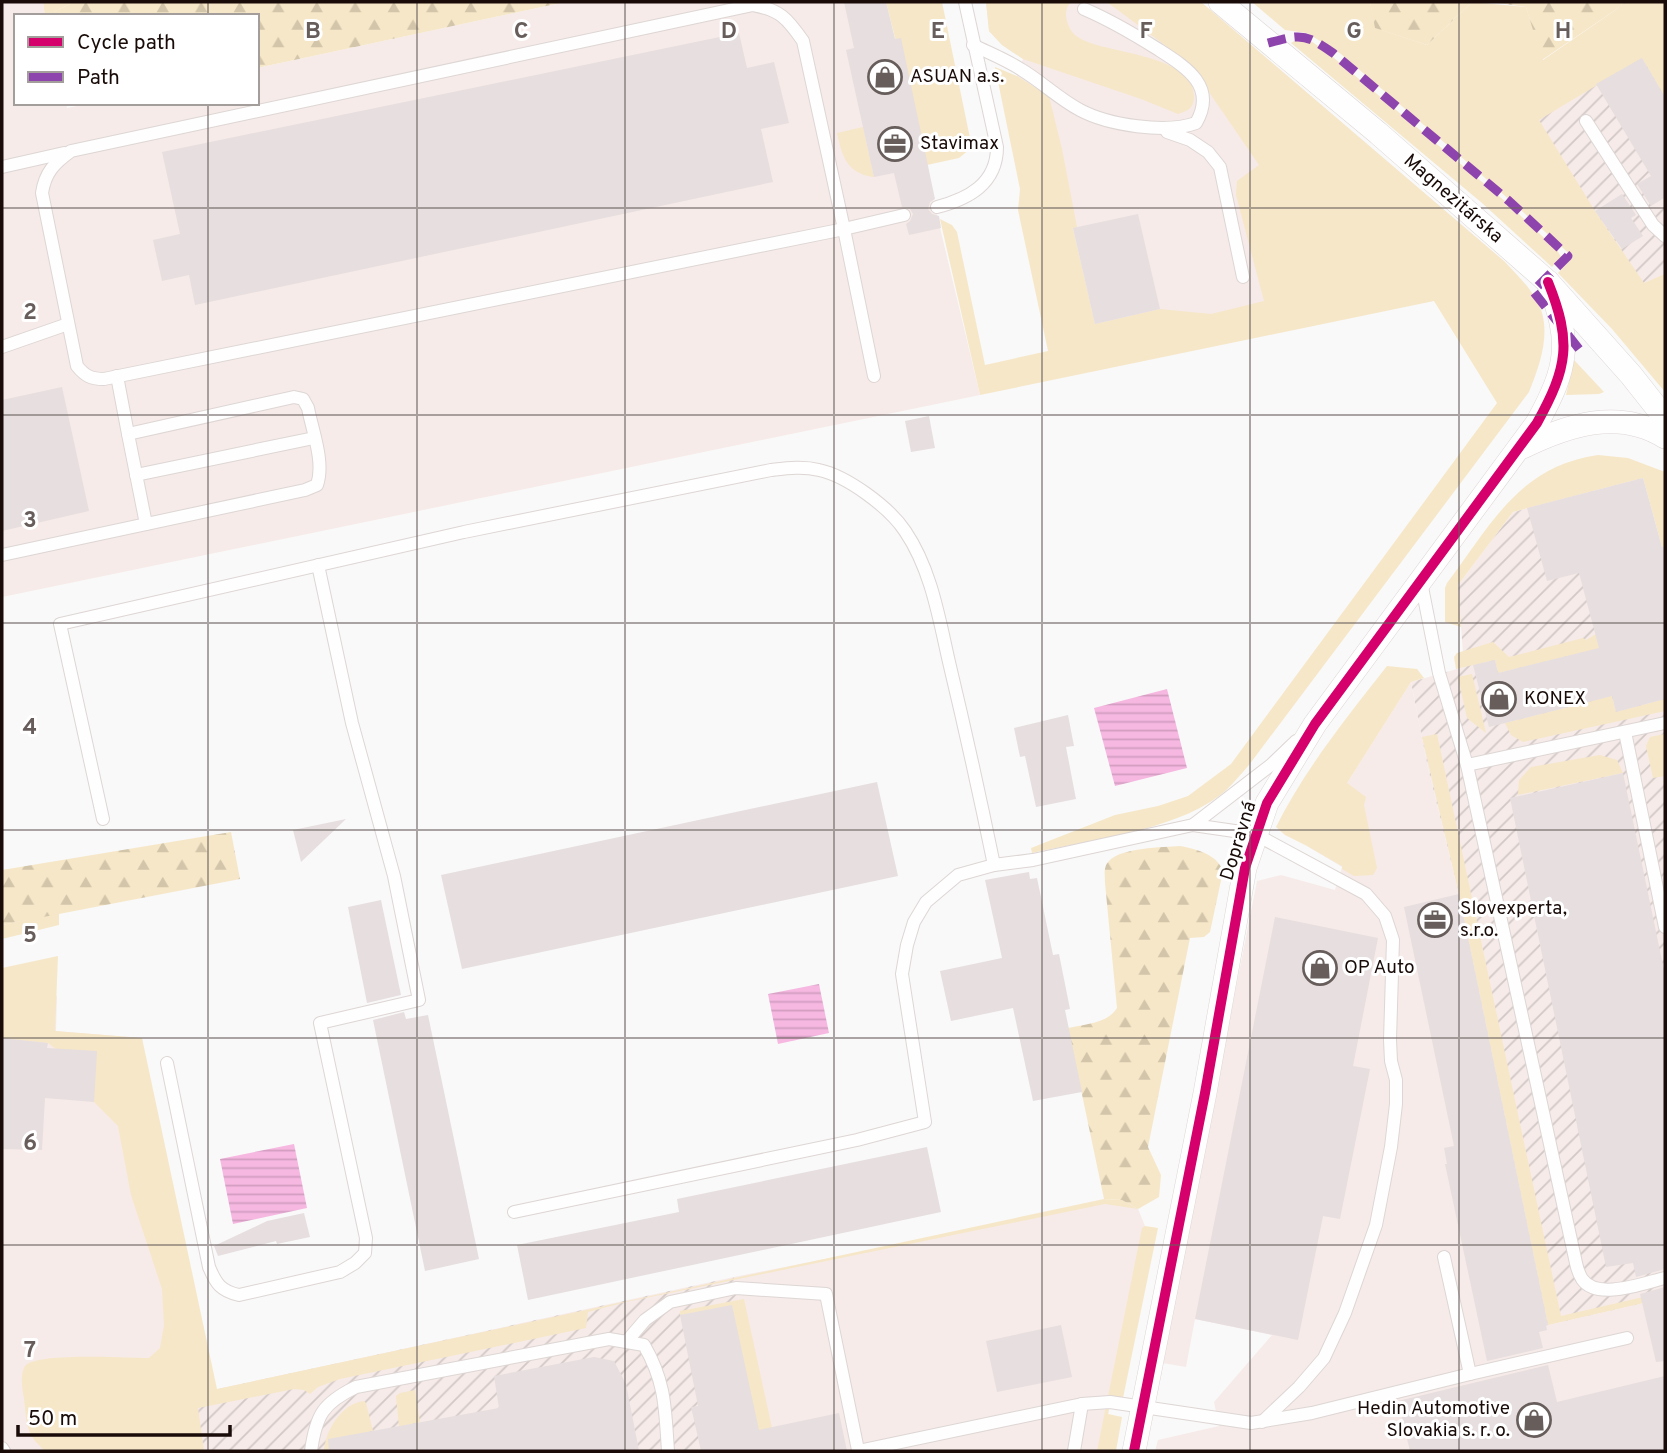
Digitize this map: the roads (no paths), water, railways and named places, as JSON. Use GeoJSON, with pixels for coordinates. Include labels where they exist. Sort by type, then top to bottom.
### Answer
{"type":"FeatureCollection","features":[{"type":"Feature","properties":{"kind":"street","name":"Magnezitárska"},"geometry":{"type":"LineString","coordinates":[[1220,2],[1378,133],[1548,282],[1631,375],[1665,418]]}},
{"type":"Feature","properties":{"kind":"street","name":"Dopravná"},"geometry":{"type":"LineString","coordinates":[[1134,1451],[1202,1107],[1245,868],[1255,834],[1267,803],[1315,724],[1538,423],[1551,398],[1564,358],[1561,313],[1548,282]]}},
{"type":"Feature","properties":{"kind":"street"},"geometry":{"type":"LineString","coordinates":[[1517,449],[1553,432],[1607,420],[1632,423],[1665,437]]}},
{"type":"Feature","properties":{"kind":"lane"},"geometry":{"type":"LineString","coordinates":[[937,207],[961,201],[976,191],[988,179],[997,158],[997,147],[965,2]]}},
{"type":"Feature","properties":{"kind":"lane"},"geometry":{"type":"LineString","coordinates":[[2,167],[753,5],[773,9],[788,20],[803,40],[874,376]]}},
{"type":"Feature","properties":{"kind":"lane"},"geometry":{"type":"LineString","coordinates":[[973,45],[1020,68],[1093,117],[1157,128],[1183,128],[1196,123],[1203,111],[1202,95],[1197,82],[1185,66],[1128,30],[1084,9]]}},
{"type":"Feature","properties":{"kind":"lane"},"geometry":{"type":"LineString","coordinates":[[1586,121],[1653,225],[1665,236]]}},
{"type":"Feature","properties":{"kind":"lane"},"geometry":{"type":"LineString","coordinates":[[1157,128],[1190,140],[1208,152],[1220,167],[1243,277]]}},
{"type":"Feature","properties":{"kind":"lane"},"geometry":{"type":"LineString","coordinates":[[71,151],[54,164],[44,179],[42,193],[78,366],[85,376],[104,379],[904,215]]}},
{"type":"Feature","properties":{"kind":"lane"},"geometry":{"type":"LineString","coordinates":[[2,346],[68,324]]}},
{"type":"Feature","properties":{"kind":"lane"},"geometry":{"type":"LineString","coordinates":[[117,376],[146,524]]}},
{"type":"Feature","properties":{"kind":"lane"},"geometry":{"type":"LineString","coordinates":[[2,555],[305,490],[317,485],[320,477],[308,408],[303,399],[294,397],[128,434]]}},
{"type":"Feature","properties":{"kind":"lane"},"geometry":{"type":"LineString","coordinates":[[136,475],[314,438]]}},
{"type":"Feature","properties":{"kind":"lane"},"geometry":{"type":"LineString","coordinates":[[103,819],[60,624],[478,529],[771,470],[800,467],[822,470],[873,498],[904,529],[920,557],[933,594],[994,866]]}},
{"type":"Feature","properties":{"kind":"lane"},"geometry":{"type":"LineString","coordinates":[[167,1063],[209,1267],[215,1282],[225,1292],[239,1295],[340,1272],[355,1263],[365,1253],[366,1238],[320,1023],[419,1000],[394,876],[352,723],[318,565]]}},
{"type":"Feature","properties":{"kind":"lane"},"geometry":{"type":"LineString","coordinates":[[1420,580],[1439,673],[1467,765],[1576,1263],[1582,1279],[1591,1287],[1603,1291],[1665,1278]]}},
{"type":"Feature","properties":{"kind":"lane"},"geometry":{"type":"LineString","coordinates":[[1467,765],[1665,723]]}},
{"type":"Feature","properties":{"kind":"lane"},"geometry":{"type":"LineString","coordinates":[[1193,825],[1271,765],[1315,724]]}},
{"type":"Feature","properties":{"kind":"lane"},"geometry":{"type":"LineString","coordinates":[[1625,732],[1665,927]]}},
{"type":"Feature","properties":{"kind":"lane"},"geometry":{"type":"LineString","coordinates":[[514,1212],[857,1140],[925,1122],[902,974],[914,922],[926,902],[958,875],[994,866],[1084,850],[1193,825],[1255,834],[1366,894],[1385,916],[1393,940],[1390,1040],[1391,1061],[1396,1080],[1391,1147],[1376,1225],[1345,1312],[1324,1357],[1299,1387],[1262,1422]]}},
{"type":"Feature","properties":{"kind":"lane"},"geometry":{"type":"LineString","coordinates":[[1366,894],[1382,891]]}},
{"type":"Feature","properties":{"kind":"lane"},"geometry":{"type":"LineString","coordinates":[[1444,1257],[1469,1374]]}},
{"type":"Feature","properties":{"kind":"lane"},"geometry":{"type":"LineString","coordinates":[[627,1340],[645,1320],[670,1302],[736,1289],[826,1294],[858,1451],[1082,1404],[1110,1402],[1251,1423],[1262,1422],[1311,1413],[1627,1338]]}},
{"type":"Feature","properties":{"kind":"lane"},"geometry":{"type":"LineString","coordinates":[[311,1451],[322,1411],[334,1397],[356,1387],[609,1339],[644,1345],[662,1383],[668,1451]]}},
{"type":"Feature","properties":{"kind":"lane"},"geometry":{"type":"LineString","coordinates":[[1074,1451],[1082,1404]]}},
{"type":"Feature","properties":{"kind":"place","name":"ASUAN a.s."},"geometry":{"type":"Point","coordinates":[885,77]}},
{"type":"Feature","properties":{"kind":"place","name":"Stavimax"},"geometry":{"type":"Point","coordinates":[895,144]}},
{"type":"Feature","properties":{"kind":"place","name":"KONEX"},"geometry":{"type":"Point","coordinates":[1499,699]}},
{"type":"Feature","properties":{"kind":"place","name":"Slovexperta, s.r.o."},"geometry":{"type":"Point","coordinates":[1435,920]}},
{"type":"Feature","properties":{"kind":"place","name":"OP Auto"},"geometry":{"type":"Point","coordinates":[1320,968]}},
{"type":"Feature","properties":{"kind":"place","name":"Hedin Automotive Slovakia s. r. o."},"geometry":{"type":"Point","coordinates":[1534,1420]}}]}
